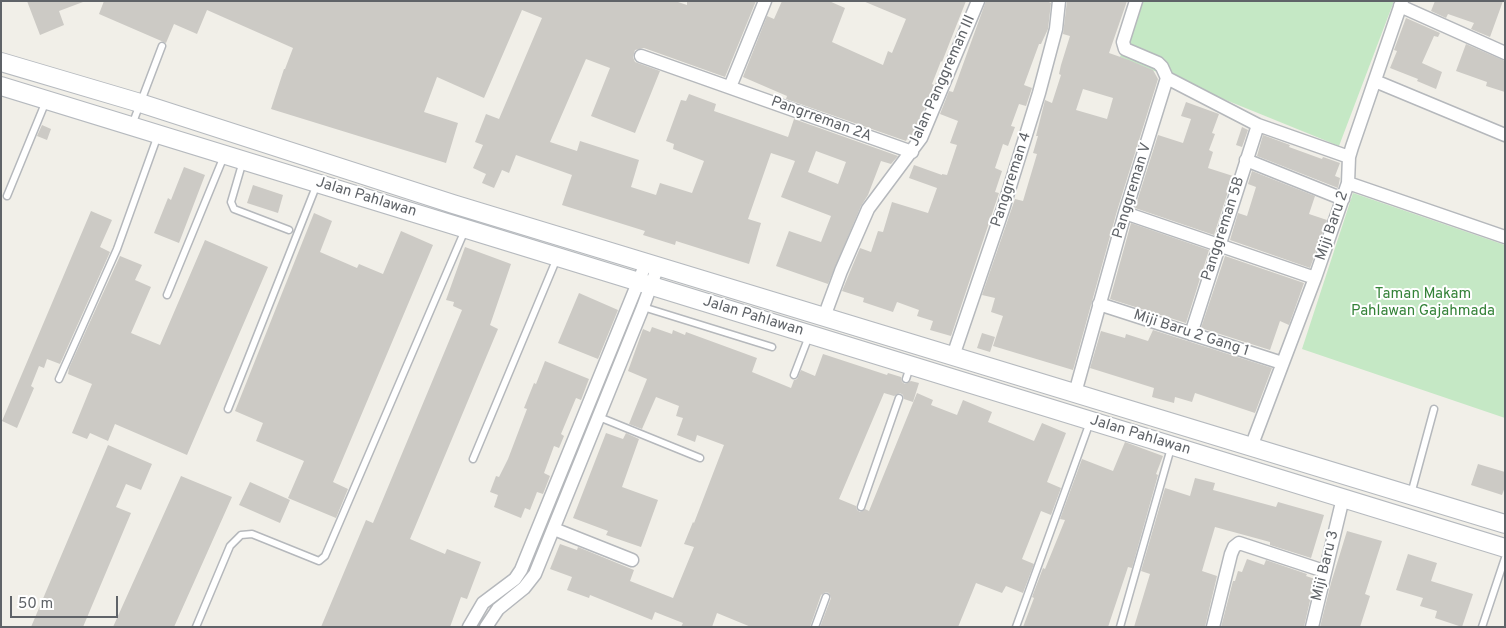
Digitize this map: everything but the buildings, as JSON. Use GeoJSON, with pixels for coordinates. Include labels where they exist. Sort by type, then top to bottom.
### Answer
{"type":"FeatureCollection","features":[{"type":"Feature","properties":{"kind":"main road","name":"Jalan Pahlawan"},"geometry":{"type":"LineString","coordinates":[[1,62],[140,103],[453,204],[1505,524]]}},
{"type":"Feature","properties":{"kind":"main road","name":"Jalan Pahlawan"},"geometry":{"type":"LineString","coordinates":[[1,86],[809,334],[908,372],[1090,421],[1342,501],[1505,548]]}},
{"type":"Feature","properties":{"kind":"main road"},"geometry":{"type":"LineString","coordinates":[[446,223],[453,204]]}},
{"type":"Feature","properties":{"kind":"main road"},"geometry":{"type":"LineString","coordinates":[[908,372],[918,346]]}},
{"type":"Feature","properties":{"kind":"street"},"geometry":{"type":"LineString","coordinates":[[730,87],[765,1]]}},
{"type":"Feature","properties":{"kind":"street","name":"Jalan Panggreman III"},"geometry":{"type":"LineString","coordinates":[[824,317],[841,270],[868,209],[912,152],[928,124],[978,1]]}},
{"type":"Feature","properties":{"kind":"street","name":"Panggreman 4"},"geometry":{"type":"LineString","coordinates":[[953,356],[1003,209],[1039,93],[1056,29],[1059,1]]}},
{"type":"Feature","properties":{"kind":"street"},"geometry":{"type":"LineString","coordinates":[[1136,1],[1123,46],[1128,51],[1160,65],[1167,78],[1258,125],[1349,157]]}},
{"type":"Feature","properties":{"kind":"street"},"geometry":{"type":"LineString","coordinates":[[1401,4],[1505,53]]}},
{"type":"Feature","properties":{"kind":"street","name":"Miji Baru 2"},"geometry":{"type":"LineString","coordinates":[[1251,447],[1343,199],[1348,183],[1349,157],[1401,4]]}},
{"type":"Feature","properties":{"kind":"street","name":"Pangrreman 2A"},"geometry":{"type":"LineString","coordinates":[[641,56],[912,152]]}},
{"type":"Feature","properties":{"kind":"street","name":"Panggreman V"},"geometry":{"type":"LineString","coordinates":[[1075,393],[1125,213],[1167,78]]}},
{"type":"Feature","properties":{"kind":"street"},"geometry":{"type":"LineString","coordinates":[[1375,81],[1505,135]]}},
{"type":"Feature","properties":{"kind":"street","name":"Panggreman 5B"},"geometry":{"type":"LineString","coordinates":[[1191,334],[1258,125]]}},
{"type":"Feature","properties":{"kind":"street"},"geometry":{"type":"LineString","coordinates":[[1246,160],[1343,199]]}},
{"type":"Feature","properties":{"kind":"street"},"geometry":{"type":"LineString","coordinates":[[1348,183],[1505,237]]}},
{"type":"Feature","properties":{"kind":"street"},"geometry":{"type":"LineString","coordinates":[[1125,213],[1315,278]]}},
{"type":"Feature","properties":{"kind":"street"},"geometry":{"type":"LineString","coordinates":[[645,284],[643,307],[535,574],[530,582],[498,609],[491,625],[471,622],[483,603],[515,579],[521,570],[652,265]]}},
{"type":"Feature","properties":{"kind":"street","name":"Miji Baru 2 Gang 1"},"geometry":{"type":"LineString","coordinates":[[1100,304],[1282,363]]}},
{"type":"Feature","properties":{"kind":"street","name":"Miji Baru 3"},"geometry":{"type":"LineString","coordinates":[[1312,627],[1342,501]]}},
{"type":"Feature","properties":{"kind":"street"},"geometry":{"type":"LineString","coordinates":[[554,529],[632,560]]}},
{"type":"Feature","properties":{"kind":"street"},"geometry":{"type":"LineString","coordinates":[[1213,627],[1231,554],[1234,547],[1239,543],[1324,572]]}},
{"type":"Feature","properties":{"kind":"lane"},"geometry":{"type":"LineString","coordinates":[[132,126],[162,46]]}},
{"type":"Feature","properties":{"kind":"lane"},"geometry":{"type":"LineString","coordinates":[[7,196],[47,100]]}},
{"type":"Feature","properties":{"kind":"lane"},"geometry":{"type":"LineString","coordinates":[[59,379],[117,249],[158,134]]}},
{"type":"Feature","properties":{"kind":"lane"},"geometry":{"type":"LineString","coordinates":[[167,295],[224,154]]}},
{"type":"Feature","properties":{"kind":"lane"},"geometry":{"type":"LineString","coordinates":[[243,160],[232,202],[234,210],[289,230]]}},
{"type":"Feature","properties":{"kind":"lane"},"geometry":{"type":"LineString","coordinates":[[228,409],[318,183]]}},
{"type":"Feature","properties":{"kind":"lane"},"geometry":{"type":"LineString","coordinates":[[196,627],[230,546],[241,535],[252,534],[320,561],[326,556],[466,229]]}},
{"type":"Feature","properties":{"kind":"lane"},"geometry":{"type":"LineString","coordinates":[[472,459],[558,257]]}},
{"type":"Feature","properties":{"kind":"lane"},"geometry":{"type":"LineString","coordinates":[[643,307],[772,347]]}},
{"type":"Feature","properties":{"kind":"lane"},"geometry":{"type":"LineString","coordinates":[[794,375],[809,334]]}},
{"type":"Feature","properties":{"kind":"lane"},"geometry":{"type":"LineString","coordinates":[[861,507],[900,398]]}},
{"type":"Feature","properties":{"kind":"lane"},"geometry":{"type":"LineString","coordinates":[[1411,495],[1434,409]]}},
{"type":"Feature","properties":{"kind":"lane"},"geometry":{"type":"LineString","coordinates":[[599,417],[700,458]]}},
{"type":"Feature","properties":{"kind":"lane"},"geometry":{"type":"LineString","coordinates":[[1016,627],[1090,421]]}},
{"type":"Feature","properties":{"kind":"lane"},"geometry":{"type":"LineString","coordinates":[[1120,627],[1172,446]]}},
{"type":"Feature","properties":{"kind":"lane"},"geometry":{"type":"LineString","coordinates":[[1482,627],[1505,558]]}},
{"type":"Feature","properties":{"kind":"lane"},"geometry":{"type":"LineString","coordinates":[[815,627],[826,597]]}},
{"type":"Feature","properties":{"kind":"green space"},"geometry":{"type":"Polygon","coordinates":[[[1143,1],[1394,1],[1339,146],[1120,57],[1143,1]]]}},
{"type":"Feature","properties":{"kind":"green space","name":"Taman Makam Pahlawan Gajahmada"},"geometry":{"type":"Polygon","coordinates":[[[1353,193],[1505,245],[1505,418],[1302,349],[1353,193]]]}}]}
